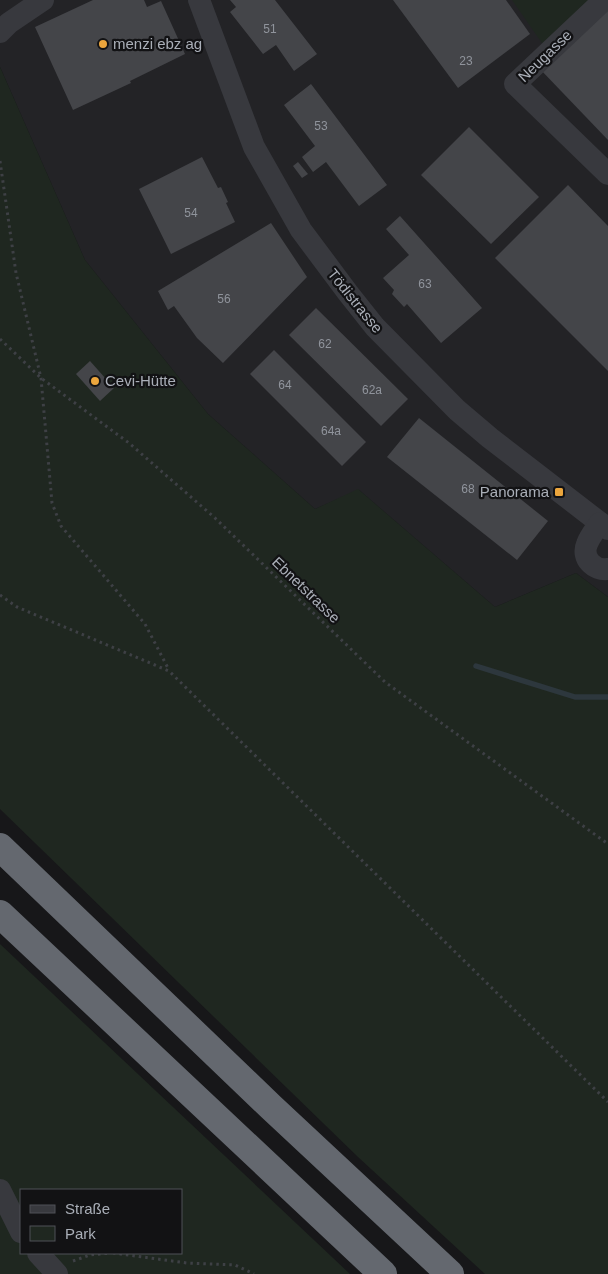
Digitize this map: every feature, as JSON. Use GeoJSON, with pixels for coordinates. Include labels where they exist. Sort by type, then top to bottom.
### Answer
{"type":"FeatureCollection","features":[{"type":"Feature","properties":{"kind":"highway"},"geometry":{"type":"LineString","coordinates":[[0,847],[264,1100],[450,1274]]}},
{"type":"Feature","properties":{"kind":"highway"},"geometry":{"type":"LineString","coordinates":[[0,914],[243,1145],[383,1274]]}},
{"type":"Feature","properties":{"kind":"street"},"geometry":{"type":"LineString","coordinates":[[0,32],[9,23],[43,0]]}},
{"type":"Feature","properties":{"kind":"street","name":"Tödistrasse"},"geometry":{"type":"LineString","coordinates":[[199,0],[254,147],[301,230],[348,293],[375,327],[457,410],[490,438],[604,526]]}},
{"type":"Feature","properties":{"kind":"street","name":"Neugasse"},"geometry":{"type":"LineString","coordinates":[[604,0],[515,84],[608,174]]}},
{"type":"Feature","properties":{"kind":"street"},"geometry":{"type":"LineString","coordinates":[[604,526],[586,544],[585,552],[591,564],[597,568],[608,569]]}},
{"type":"Feature","properties":{"kind":"street"},"geometry":{"type":"LineString","coordinates":[[0,1190],[20,1230]]}},
{"type":"Feature","properties":{"kind":"path"},"geometry":{"type":"LineString","coordinates":[[0,161],[16,272],[41,378],[52,503],[61,526],[145,624],[169,671],[608,1102]]}},
{"type":"Feature","properties":{"kind":"path"},"geometry":{"type":"LineString","coordinates":[[0,182],[5,186]]}},
{"type":"Feature","properties":{"kind":"path","name":"Ebnetstrasse"},"geometry":{"type":"LineString","coordinates":[[0,339],[41,378],[129,443],[215,518],[384,682],[608,844]]}},
{"type":"Feature","properties":{"kind":"path"},"geometry":{"type":"LineString","coordinates":[[0,595],[17,607],[169,671]]}},
{"type":"Feature","properties":{"kind":"path"},"geometry":{"type":"LineString","coordinates":[[48,1264],[106,1254]]}},
{"type":"Feature","properties":{"kind":"path"},"geometry":{"type":"LineString","coordinates":[[120,1254],[187,1263],[235,1266],[254,1274]]}},
{"type":"Feature","properties":{"kind":"shaded area"},"geometry":{"type":"Polygon","coordinates":[[[0,0],[608,0],[608,597],[576,573],[495,607],[359,490],[315,509],[208,414],[85,260],[0,67],[0,0]]]}},
{"type":"Feature","properties":{"kind":"green space"},"geometry":{"type":"Polygon","coordinates":[[[512,0],[590,0],[544,46],[512,0]]]}},
{"type":"Feature","properties":{"kind":"green space"},"geometry":{"type":"Polygon","coordinates":[[[0,67],[85,260],[208,414],[315,509],[358,489],[495,607],[576,573],[608,597],[608,1274],[485,1274],[358,1157],[0,809],[0,67]]]}},
{"type":"Feature","properties":{"kind":"green space"},"geometry":{"type":"Polygon","coordinates":[[[0,944],[350,1274],[0,1274],[0,944]]]}},
{"type":"Feature","properties":{"kind":"building","name":"menzi ebz ag"},"geometry":{"type":"Polygon","coordinates":[[[93,0],[144,0],[147,7],[161,1],[185,54],[130,81],[131,83],[73,110],[35,27],[93,0]]]}},
{"type":"Feature","properties":{"kind":"building"},"geometry":{"type":"Polygon","coordinates":[[[230,0],[275,0],[317,54],[294,71],[276,45],[263,54],[230,12],[236,7],[230,0]]]}},
{"type":"Feature","properties":{"kind":"building"},"geometry":{"type":"Polygon","coordinates":[[[393,0],[506,0],[530,34],[458,88],[393,0]]]}},
{"type":"Feature","properties":{"kind":"building"},"geometry":{"type":"Polygon","coordinates":[[[608,2],[608,140],[539,68],[608,2]]]}},
{"type":"Feature","properties":{"kind":"building"},"geometry":{"type":"Polygon","coordinates":[[[311,84],[387,185],[359,206],[326,162],[313,172],[302,157],[315,146],[284,105],[311,84]]]}},
{"type":"Feature","properties":{"kind":"building"},"geometry":{"type":"Polygon","coordinates":[[[469,127],[539,197],[491,244],[421,175],[469,127]]]}},
{"type":"Feature","properties":{"kind":"building"},"geometry":{"type":"Polygon","coordinates":[[[202,157],[218,188],[221,187],[235,222],[171,254],[139,189],[202,157]]]}},
{"type":"Feature","properties":{"kind":"building"},"geometry":{"type":"Polygon","coordinates":[[[298,162],[308,174],[302,178],[293,166],[298,162]]]}},
{"type":"Feature","properties":{"kind":"building"},"geometry":{"type":"Polygon","coordinates":[[[568,185],[608,226],[608,371],[495,258],[568,185]]]}},
{"type":"Feature","properties":{"kind":"building"},"geometry":{"type":"Polygon","coordinates":[[[400,216],[482,308],[441,343],[407,304],[404,307],[392,294],[394,290],[383,278],[409,255],[386,229],[400,216]]]}},
{"type":"Feature","properties":{"kind":"building"},"geometry":{"type":"Polygon","coordinates":[[[271,223],[307,277],[223,363],[197,338],[174,306],[168,310],[158,291],[271,223]]]}},
{"type":"Feature","properties":{"kind":"building"},"geometry":{"type":"Polygon","coordinates":[[[316,308],[408,399],[381,426],[289,335],[316,308]]]}},
{"type":"Feature","properties":{"kind":"building"},"geometry":{"type":"Polygon","coordinates":[[[274,350],[366,442],[342,466],[250,374],[274,350]]]}},
{"type":"Feature","properties":{"kind":"building","name":"Cevi-Hütte"},"geometry":{"type":"Polygon","coordinates":[[[90,361],[114,388],[100,401],[76,374],[90,361]]]}},
{"type":"Feature","properties":{"kind":"building"},"geometry":{"type":"Polygon","coordinates":[[[419,418],[548,521],[517,560],[387,457],[419,418]]]}},
{"type":"Feature","properties":{"kind":"waterway"},"geometry":{"type":"LineString","coordinates":[[476,666],[575,697],[608,697]]}},
{"type":"Feature","properties":{"kind":"place","name":"menzi ebz ag"},"geometry":{"type":"Point","coordinates":[103,44]}},
{"type":"Feature","properties":{"kind":"place","name":"Cevi-Hütte"},"geometry":{"type":"Point","coordinates":[95,381]}},
{"type":"Feature","properties":{"kind":"place","name":"Panorama"},"geometry":{"type":"Point","coordinates":[559,492]}}]}
